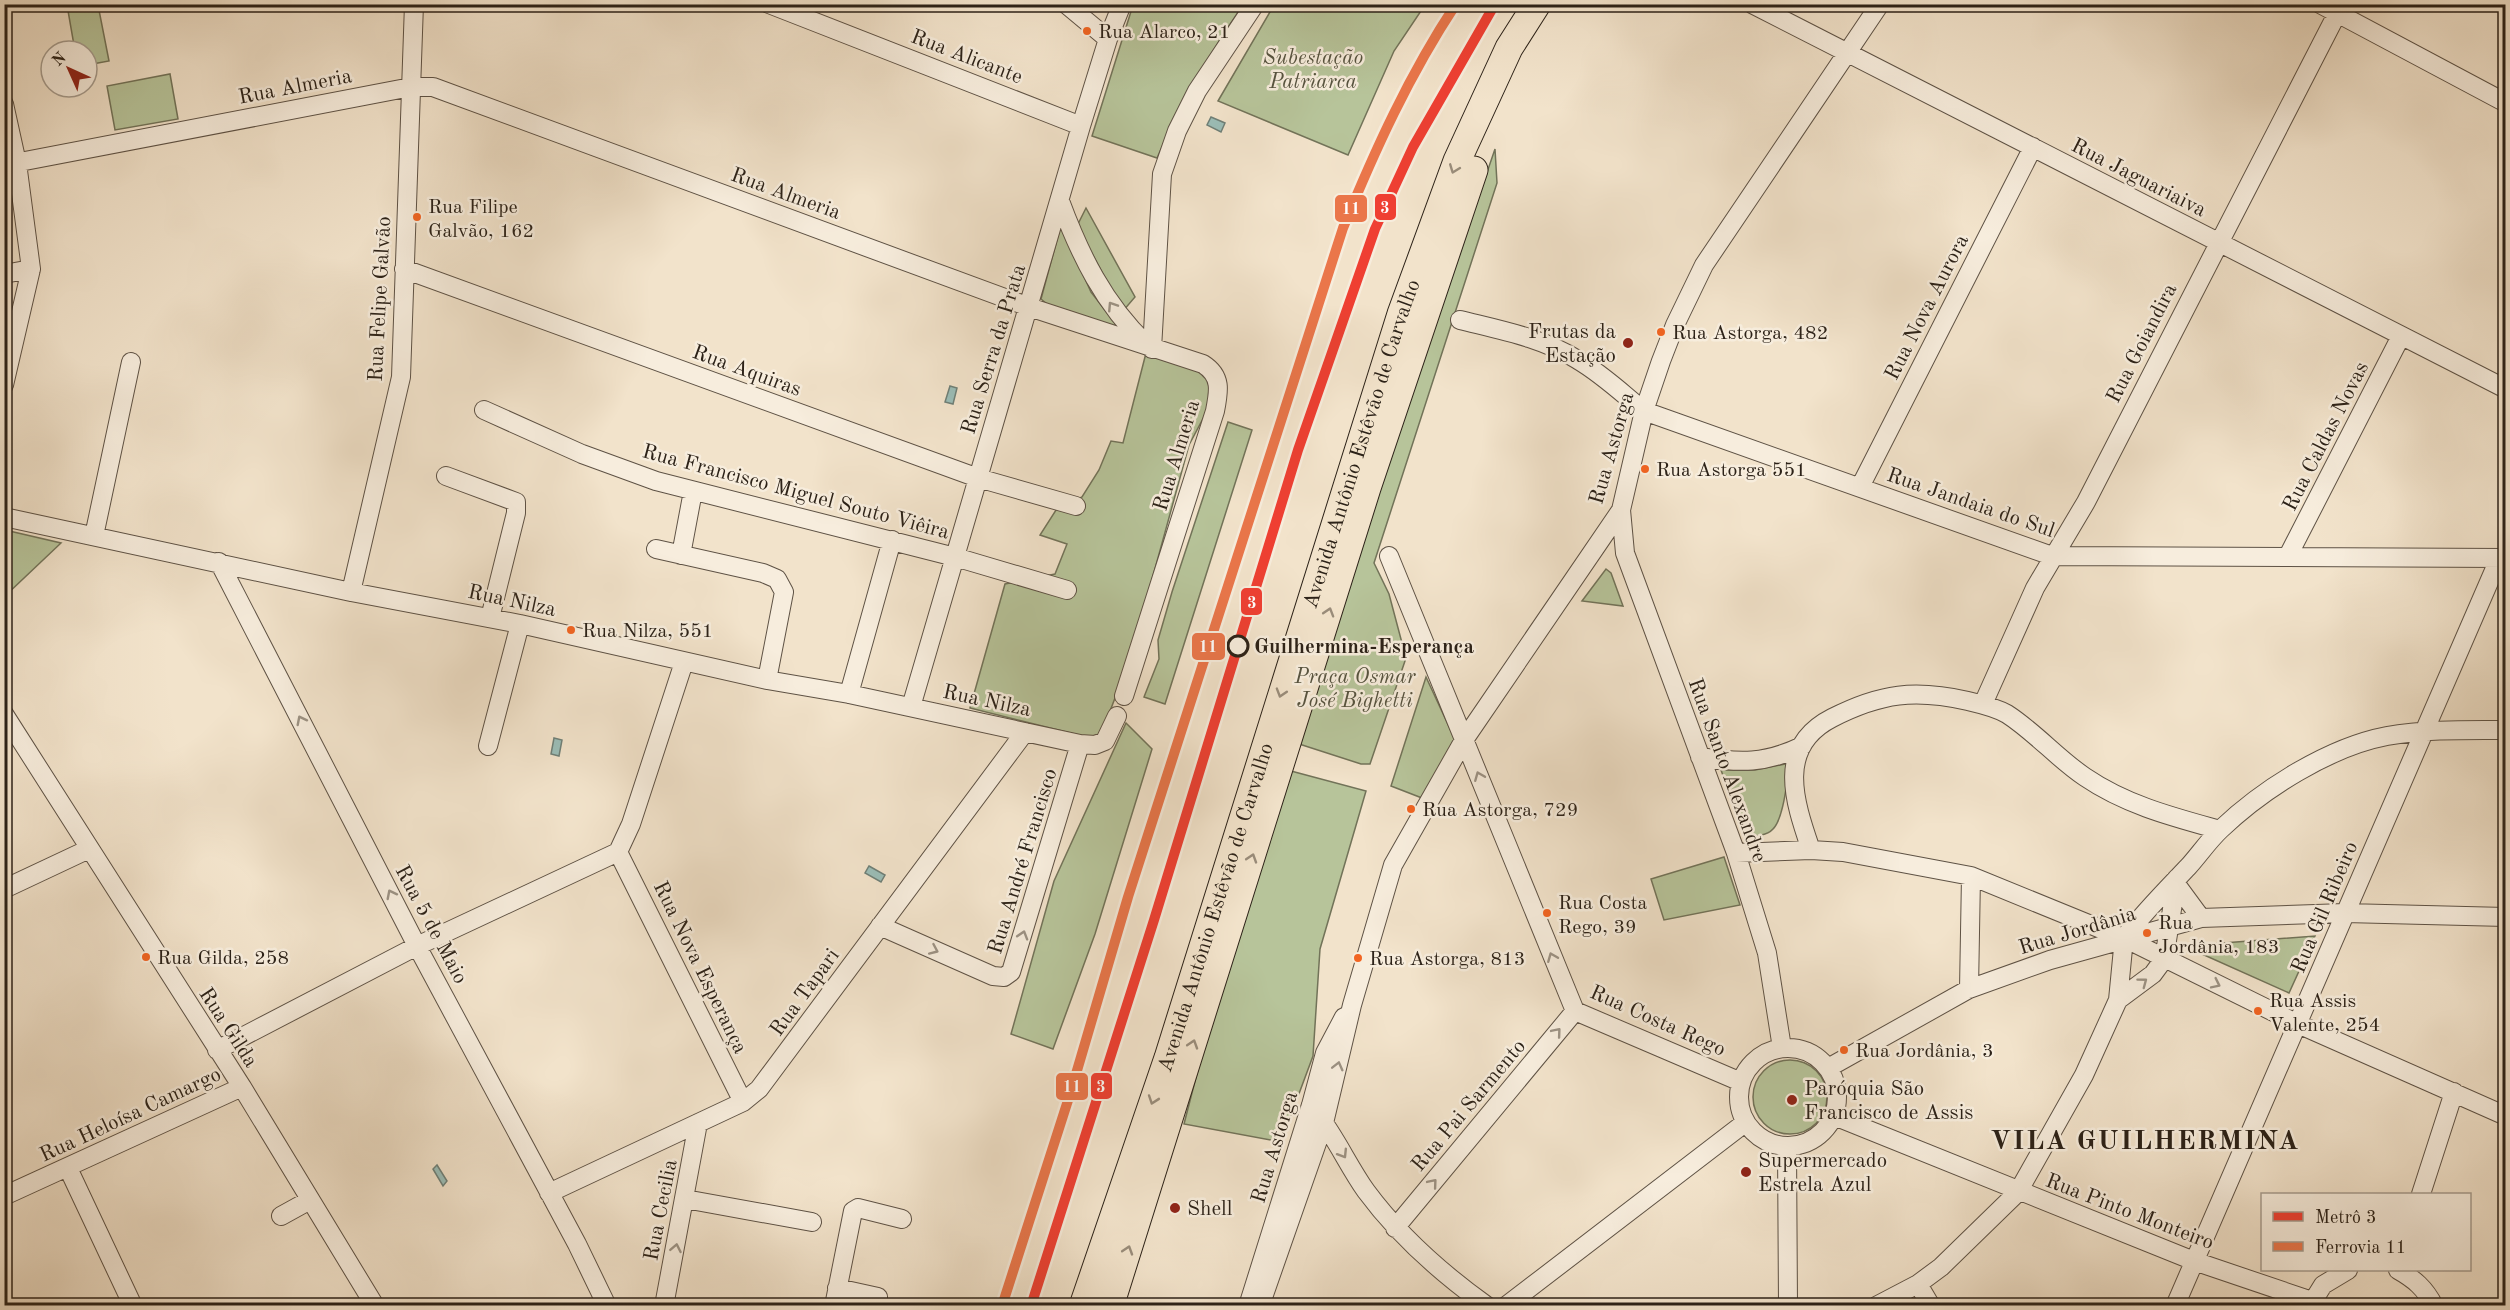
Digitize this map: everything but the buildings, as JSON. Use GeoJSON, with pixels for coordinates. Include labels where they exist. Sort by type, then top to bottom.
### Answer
{"type":"FeatureCollection","features":[{"type":"Feature","properties":{"kind":"highway","name":"Avenida Antônio Estêvão de Carvalho"},"geometry":{"type":"LineString","coordinates":[[1083,1305],[1168,1058],[1401,314],[1457,161],[1509,48],[1537,4]]}},
{"type":"Feature","properties":{"kind":"highway","name":"Avenida Antônio Estêvão de Carvalho"},"geometry":{"type":"LineString","coordinates":[[1110,1305],[1367,488],[1469,182],[1498,110],[1531,45],[1557,4]]}},
{"type":"Feature","properties":{"kind":"street","name":"Rua Felipe Galvão"},"geometry":{"type":"LineString","coordinates":[[351,592],[400,377],[414,4]]}},
{"type":"Feature","properties":{"kind":"street","name":"Rua Alicante"},"geometry":{"type":"LineString","coordinates":[[769,4],[1081,126]]}},
{"type":"Feature","properties":{"kind":"street"},"geometry":{"type":"LineString","coordinates":[[1066,4],[1108,39]]}},
{"type":"Feature","properties":{"kind":"street","name":"Rua Serra da Prata"},"geometry":{"type":"LineString","coordinates":[[911,707],[1081,126],[1108,39],[1122,4]]}},
{"type":"Feature","properties":{"kind":"street"},"geometry":{"type":"LineString","coordinates":[[1152,349],[1162,174],[1177,131],[1197,91],[1255,4]]}},
{"type":"Feature","properties":{"kind":"street","name":"Rua Jaguariaiva"},"geometry":{"type":"LineString","coordinates":[[1752,4],[2505,390]]}},
{"type":"Feature","properties":{"kind":"street","name":"Rua Astorga"},"geometry":{"type":"LineString","coordinates":[[1260,1305],[1324,1123],[1352,1005],[1393,865],[1464,740],[1621,510],[1644,411],[1675,325],[1704,266],[1880,4]]}},
{"type":"Feature","properties":{"kind":"street"},"geometry":{"type":"LineString","coordinates":[[2320,4],[2340,9],[2505,103]]}},
{"type":"Feature","properties":{"kind":"street","name":"Rua Goiandira"},"geometry":{"type":"LineString","coordinates":[[1983,704],[2052,556],[2086,502],[2217,242],[2340,9]]}},
{"type":"Feature","properties":{"kind":"street","name":"Rua Almeria"},"geometry":{"type":"LineString","coordinates":[[11,164],[411,87],[433,87],[1029,307],[1203,364],[1212,370],[1219,388],[1215,411],[1124,696]]}},
{"type":"Feature","properties":{"kind":"street"},"geometry":{"type":"LineString","coordinates":[[4,104],[11,164],[31,269],[4,386]]}},
{"type":"Feature","properties":{"kind":"street","name":"Rua Nova Aurora"},"geometry":{"type":"LineString","coordinates":[[1860,488],[2033,147]]}},
{"type":"Feature","properties":{"kind":"street"},"geometry":{"type":"LineString","coordinates":[[1060,201],[1089,268],[1114,310],[1152,349]]}},
{"type":"Feature","properties":{"kind":"street"},"geometry":{"type":"LineString","coordinates":[[4,274],[31,269]]}},
{"type":"Feature","properties":{"kind":"street","name":"Rua Aquiras"},"geometry":{"type":"LineString","coordinates":[[404,269],[978,478],[1076,506]]}},
{"type":"Feature","properties":{"kind":"street","name":"Rua Jandaia do Sul"},"geometry":{"type":"LineString","coordinates":[[1460,320],[1530,338],[1561,351],[1586,365],[1644,411],[2052,556],[2502,558]]}},
{"type":"Feature","properties":{"kind":"street","name":"Rua Caldas Novas"},"geometry":{"type":"LineString","coordinates":[[2288,556],[2401,336]]}},
{"type":"Feature","properties":{"kind":"street"},"geometry":{"type":"LineString","coordinates":[[94,536],[131,362]]}},
{"type":"Feature","properties":{"kind":"street","name":"Rua Francisco Miguel Souto Viêira"},"geometry":{"type":"LineString","coordinates":[[484,410],[582,454],[693,491],[892,540],[1066,590]]}},
{"type":"Feature","properties":{"kind":"street"},"geometry":{"type":"LineString","coordinates":[[446,476],[516,502],[516,513],[490,618]]}},
{"type":"Feature","properties":{"kind":"street"},"geometry":{"type":"LineString","coordinates":[[681,555],[693,491]]}},
{"type":"Feature","properties":{"kind":"street","name":"Rua Santo Alexandre"},"geometry":{"type":"LineString","coordinates":[[1621,510],[1625,553],[1736,853],[1767,952],[1782,1048]]}},
{"type":"Feature","properties":{"kind":"street","name":"Rua Nilza"},"geometry":{"type":"LineString","coordinates":[[4,517],[351,592],[520,624],[767,681],[849,694],[1080,744]]}},
{"type":"Feature","properties":{"kind":"street"},"geometry":{"type":"LineString","coordinates":[[849,694],[892,540]]}},
{"type":"Feature","properties":{"kind":"street"},"geometry":{"type":"LineString","coordinates":[[656,549],[763,573],[777,579],[782,584],[784,592],[767,681]]}},
{"type":"Feature","properties":{"kind":"street","name":"Rua Costa Rego"},"geometry":{"type":"LineString","coordinates":[[1389,556],[1575,1011],[1741,1082]]}},
{"type":"Feature","properties":{"kind":"street","name":"Rua Gil Ribeiro"},"geometry":{"type":"LineString","coordinates":[[2175,1305],[2424,731],[2502,558]]}},
{"type":"Feature","properties":{"kind":"street","name":"Rua 5 de Maio"},"geometry":{"type":"LineString","coordinates":[[219,562],[607,1305]]}},
{"type":"Feature","properties":{"kind":"street"},"geometry":{"type":"LineString","coordinates":[[488,746],[520,624]]}},
{"type":"Feature","properties":{"kind":"street"},"geometry":{"type":"LineString","coordinates":[[217,1050],[417,945],[618,852],[631,824],[684,662]]}},
{"type":"Feature","properties":{"kind":"street"},"geometry":{"type":"LineString","coordinates":[[1811,850],[1793,785],[1793,769],[1802,746],[1826,721],[1867,703],[1899,694],[1930,693],[1983,704],[2005,713],[2084,776],[2106,789],[2150,810],[2220,830]]}},
{"type":"Feature","properties":{"kind":"street","name":"Rua Gilda"},"geometry":{"type":"LineString","coordinates":[[4,714],[242,1087],[375,1305]]}},
{"type":"Feature","properties":{"kind":"street"},"geometry":{"type":"LineString","coordinates":[[1080,744],[1095,746],[1105,741],[1117,716]]}},
{"type":"Feature","properties":{"kind":"street"},"geometry":{"type":"LineString","coordinates":[[1876,1305],[1918,1284],[1962,1250],[2018,1192],[2084,1075],[2118,1000],[2123,938],[2149,906],[2177,881],[2220,830],[2278,784],[2338,753],[2385,737],[2424,731],[2505,730]]}},
{"type":"Feature","properties":{"kind":"street","name":"Rua Tapari"},"geometry":{"type":"LineString","coordinates":[[549,1193],[743,1102],[765,1083],[1025,732]]}},
{"type":"Feature","properties":{"kind":"street","name":"Rua André Francisco"},"geometry":{"type":"LineString","coordinates":[[880,927],[993,976],[1004,977],[1011,972],[1016,962],[1080,744]]}},
{"type":"Feature","properties":{"kind":"street"},"geometry":{"type":"LineString","coordinates":[[1700,757],[1746,762],[1767,760],[1802,746]]}},
{"type":"Feature","properties":{"kind":"street"},"geometry":{"type":"LineString","coordinates":[[4,889],[89,849]]}},
{"type":"Feature","properties":{"kind":"street"},"geometry":{"type":"LineString","coordinates":[[1736,853],[1811,850],[1843,852],[1971,876],[2123,938],[2298,1024],[2505,1116]]}},
{"type":"Feature","properties":{"kind":"street","name":"Rua Nova Esperança"},"geometry":{"type":"LineString","coordinates":[[618,852],[743,1102]]}},
{"type":"Feature","properties":{"kind":"street"},"geometry":{"type":"LineString","coordinates":[[1969,989],[1971,876]]}},
{"type":"Feature","properties":{"kind":"street"},"geometry":{"type":"LineString","coordinates":[[2177,881],[2201,918]]}},
{"type":"Feature","properties":{"kind":"street"},"geometry":{"type":"LineString","coordinates":[[2118,1000],[2153,974],[2164,959],[2177,881]]}},
{"type":"Feature","properties":{"kind":"street","name":"Rua Jordânia"},"geometry":{"type":"LineString","coordinates":[[1828,1068],[1969,989],[2169,925],[2201,918],[2345,913],[2505,917]]}},
{"type":"Feature","properties":{"kind":"street","name":"Rua Astorga"},"geometry":{"type":"LineString","coordinates":[[1248,1305],[1311,1105],[1325,1053],[1352,1005]]}},
{"type":"Feature","properties":{"kind":"street","name":"Rua Pai Sarmento"},"geometry":{"type":"LineString","coordinates":[[1395,1228],[1575,1011]]}},
{"type":"Feature","properties":{"kind":"street"},"geometry":{"type":"LineString","coordinates":[[1782,1048],[1808,1052],[1828,1068],[1836,1091],[1834,1116],[1815,1138],[1802,1144],[1787,1146],[1771,1143],[1756,1135],[1740,1109],[1741,1082],[1757,1059],[1782,1048]]}},
{"type":"Feature","properties":{"kind":"street","name":"Rua Heloísa Camargo"},"geometry":{"type":"LineString","coordinates":[[4,1196],[242,1087]]}},
{"type":"Feature","properties":{"kind":"street"},"geometry":{"type":"LineString","coordinates":[[2421,1193],[2454,1092]]}},
{"type":"Feature","properties":{"kind":"street"},"geometry":{"type":"LineString","coordinates":[[1311,1105],[1366,1190],[1395,1228],[1437,1269],[1487,1305]]}},
{"type":"Feature","properties":{"kind":"street","name":"Rua Pinto Monteiro"},"geometry":{"type":"LineString","coordinates":[[1834,1116],[2194,1261],[2311,1303]]}},
{"type":"Feature","properties":{"kind":"street"},"geometry":{"type":"LineString","coordinates":[[1506,1305],[1746,1122]]}},
{"type":"Feature","properties":{"kind":"street","name":"Rua Cecilia"},"geometry":{"type":"LineString","coordinates":[[664,1305],[686,1199],[698,1123]]}},
{"type":"Feature","properties":{"kind":"street"},"geometry":{"type":"LineString","coordinates":[[1787,1146],[1788,1305]]}},
{"type":"Feature","properties":{"kind":"street"},"geometry":{"type":"LineString","coordinates":[[68,1168],[133,1305]]}},
{"type":"Feature","properties":{"kind":"street"},"geometry":{"type":"LineString","coordinates":[[686,1199],[812,1222]]}},
{"type":"Feature","properties":{"kind":"street"},"geometry":{"type":"LineString","coordinates":[[281,1216],[310,1200]]}},
{"type":"Feature","properties":{"kind":"street"},"geometry":{"type":"LineString","coordinates":[[878,1297],[835,1297],[854,1209],[902,1219]]}},
{"type":"Feature","properties":{"kind":"street"},"geometry":{"type":"LineString","coordinates":[[2311,1303],[2324,1285],[2345,1271]]}},
{"type":"Feature","properties":{"kind":"street"},"geometry":{"type":"LineString","coordinates":[[2401,1271],[2414,1279],[2428,1294],[2434,1305]]}},
{"type":"Feature","properties":{"kind":"street"},"geometry":{"type":"LineString","coordinates":[[1918,1284],[1931,1305]]}},
{"type":"Feature","properties":{"kind":"green space"},"geometry":{"type":"Polygon","coordinates":[[[67,5],[98,5],[109,61],[99,63],[99,39],[73,39],[67,5]]]}},
{"type":"Feature","properties":{"kind":"green space"},"geometry":{"type":"Polygon","coordinates":[[[1133,5],[1243,5],[1197,79],[1157,158],[1092,136],[1133,5]]]}},
{"type":"Feature","properties":{"kind":"green space","name":"Subestação Patriarca"},"geometry":{"type":"Polygon","coordinates":[[[1274,5],[1425,5],[1394,51],[1348,155],[1218,101],[1274,5]]]}},
{"type":"Feature","properties":{"kind":"green space"},"geometry":{"type":"Polygon","coordinates":[[[170,74],[178,119],[115,130],[107,86],[170,74]]]}},
{"type":"Feature","properties":{"kind":"green space","name":"Praça Osmar José Bighetti"},"geometry":{"type":"Polygon","coordinates":[[[1495,149],[1497,183],[1374,563],[1389,594],[1406,658],[1370,764],[1361,764],[1296,743],[1369,517],[1495,149]]]}},
{"type":"Feature","properties":{"kind":"green space"},"geometry":{"type":"Polygon","coordinates":[[[1086,208],[1135,297],[1123,311],[1077,226],[1086,208]]]}},
{"type":"Feature","properties":{"kind":"green space"},"geometry":{"type":"Polygon","coordinates":[[[1061,225],[1091,292],[1120,329],[1047,304],[1041,299],[1061,225]]]}},
{"type":"Feature","properties":{"kind":"green space"},"geometry":{"type":"Polygon","coordinates":[[[1146,353],[1207,371],[1214,398],[1189,445],[1131,656],[1099,740],[970,708],[1005,584],[1055,574],[1067,544],[1040,535],[1056,510],[1082,497],[1099,470],[1111,441],[1123,443],[1146,353]]]}},
{"type":"Feature","properties":{"kind":"green space"},"geometry":{"type":"Polygon","coordinates":[[[1228,422],[1252,430],[1165,704],[1144,697],[1159,659],[1158,640],[1172,592],[1228,422]]]}},
{"type":"Feature","properties":{"kind":"green space"},"geometry":{"type":"Polygon","coordinates":[[[4,530],[61,543],[5,596],[4,530]]]}},
{"type":"Feature","properties":{"kind":"green space"},"geometry":{"type":"Polygon","coordinates":[[[1606,569],[1611,573],[1623,606],[1582,601],[1606,569]]]}},
{"type":"Feature","properties":{"kind":"green space"},"geometry":{"type":"Polygon","coordinates":[[[1426,677],[1457,744],[1422,798],[1391,786],[1426,677]]]}},
{"type":"Feature","properties":{"kind":"green space"},"geometry":{"type":"Polygon","coordinates":[[[1126,723],[1152,749],[1095,934],[1053,1049],[1011,1034],[1054,881],[1126,723]]]}},
{"type":"Feature","properties":{"kind":"green space"},"geometry":{"type":"Polygon","coordinates":[[[1790,763],[1777,824],[1767,833],[1745,836],[1721,770],[1755,770],[1790,763]]]}},
{"type":"Feature","properties":{"kind":"green space"},"geometry":{"type":"Polygon","coordinates":[[[1291,771],[1366,791],[1320,949],[1313,1056],[1281,1142],[1184,1124],[1211,1019],[1291,771]]]}},
{"type":"Feature","properties":{"kind":"green space"},"geometry":{"type":"Polygon","coordinates":[[[1724,857],[1740,905],[1664,920],[1651,879],[1724,857]]]}},
{"type":"Feature","properties":{"kind":"green space"},"geometry":{"type":"Polygon","coordinates":[[[2315,936],[2289,993],[2184,946],[2315,936]]]}},
{"type":"Feature","properties":{"kind":"green space","name":"Paróquia São Francisco de Assis"},"geometry":{"type":"Polygon","coordinates":[[[1790,1060],[1804,1063],[1816,1071],[1824,1083],[1827,1097],[1824,1111],[1816,1123],[1804,1131],[1790,1134],[1776,1131],[1764,1123],[1756,1111],[1753,1097],[1756,1083],[1764,1071],[1776,1063],[1790,1060]]]}},
{"type":"Feature","properties":{"kind":"water"},"geometry":{"type":"Polygon","coordinates":[[[1211,117],[1225,123],[1221,132],[1207,125],[1211,117]]]}},
{"type":"Feature","properties":{"kind":"water"},"geometry":{"type":"Polygon","coordinates":[[[950,386],[957,388],[953,404],[945,402],[950,386]]]}},
{"type":"Feature","properties":{"kind":"water"},"geometry":{"type":"Polygon","coordinates":[[[554,738],[562,740],[559,756],[551,754],[554,738]]]}},
{"type":"Feature","properties":{"kind":"water"},"geometry":{"type":"Polygon","coordinates":[[[869,866],[885,875],[881,882],[865,873],[869,866]]]}},
{"type":"Feature","properties":{"kind":"water"},"geometry":{"type":"Polygon","coordinates":[[[437,1165],[447,1181],[443,1186],[433,1169],[437,1165]]]}},
{"type":"Feature","properties":{"kind":"metro line","name":"3"},"geometry":{"type":"LineString","coordinates":[[1031,1306],[1154,920],[1298,450],[1375,229],[1413,147],[1495,4]]}},
{"type":"Feature","properties":{"kind":"rail line","name":"11"},"geometry":{"type":"LineString","coordinates":[[1002,1306],[1071,1091],[1128,897],[1343,228],[1394,113],[1423,58],[1456,4]]}},
{"type":"Feature","properties":{"kind":"place","name":"Rua Alarco, 21"},"geometry":{"type":"Point","coordinates":[1087,31]}},
{"type":"Feature","properties":{"kind":"place","name":"Rua Filipe Galvão, 162"},"geometry":{"type":"Point","coordinates":[417,217]}},
{"type":"Feature","properties":{"kind":"place","name":"Rua Astorga, 482"},"geometry":{"type":"Point","coordinates":[1661,332]}},
{"type":"Feature","properties":{"kind":"place","name":"Frutas da Estação"},"geometry":{"type":"Point","coordinates":[1628,343]}},
{"type":"Feature","properties":{"kind":"place","name":"Rua Astorga 551"},"geometry":{"type":"Point","coordinates":[1645,469]}},
{"type":"Feature","properties":{"kind":"place","name":"Rua Nilza, 551"},"geometry":{"type":"Point","coordinates":[571,630]}},
{"type":"Feature","properties":{"kind":"place","name":"Guilhermina-Esperança"},"geometry":{"type":"Point","coordinates":[1238,646]}},
{"type":"Feature","properties":{"kind":"place","name":"Rua Astorga, 729"},"geometry":{"type":"Point","coordinates":[1411,809]}},
{"type":"Feature","properties":{"kind":"place","name":"Rua Costa Rego, 39"},"geometry":{"type":"Point","coordinates":[1547,913]}},
{"type":"Feature","properties":{"kind":"place","name":"Rua Jordânia, 183"},"geometry":{"type":"Point","coordinates":[2147,933]}},
{"type":"Feature","properties":{"kind":"place","name":"Rua Gilda, 258"},"geometry":{"type":"Point","coordinates":[146,957]}},
{"type":"Feature","properties":{"kind":"place","name":"Rua Astorga, 813"},"geometry":{"type":"Point","coordinates":[1358,958]}},
{"type":"Feature","properties":{"kind":"place","name":"Rua Assis Valente, 254"},"geometry":{"type":"Point","coordinates":[2258,1011]}},
{"type":"Feature","properties":{"kind":"place","name":"Rua Jordânia, 3"},"geometry":{"type":"Point","coordinates":[1844,1050]}},
{"type":"Feature","properties":{"kind":"place","name":"Paróquia São Francisco de Assis"},"geometry":{"type":"Point","coordinates":[1792,1100]}},
{"type":"Feature","properties":{"kind":"place","name":"Supermercado Estrela Azul"},"geometry":{"type":"Point","coordinates":[1746,1172]}},
{"type":"Feature","properties":{"kind":"place","name":"Shell"},"geometry":{"type":"Point","coordinates":[1175,1208]}},
{"type":"Feature","properties":{"kind":"district","name":"VILA GUILHERMINA"},"geometry":{"type":"Point","coordinates":[2145,1140]}}]}
